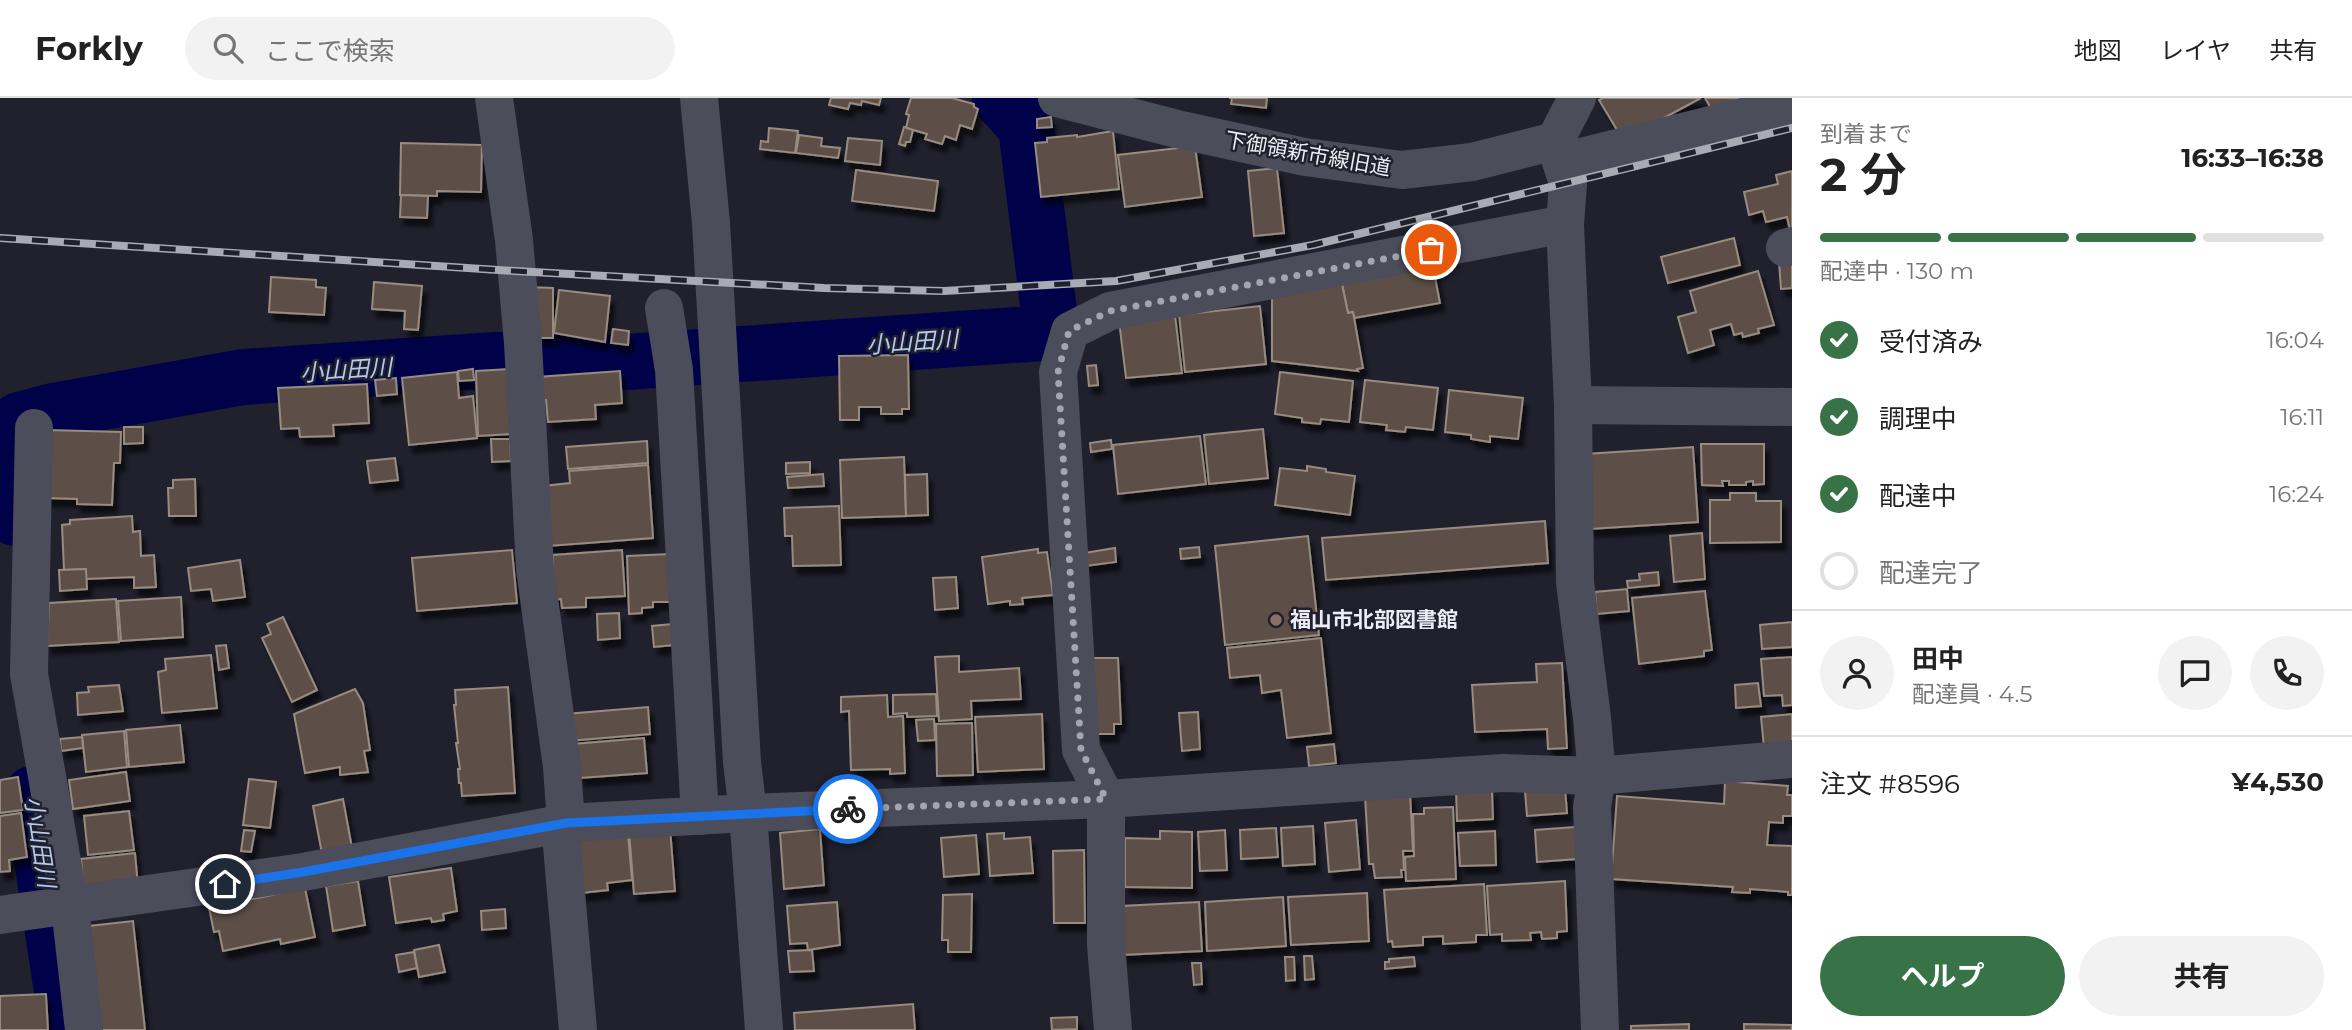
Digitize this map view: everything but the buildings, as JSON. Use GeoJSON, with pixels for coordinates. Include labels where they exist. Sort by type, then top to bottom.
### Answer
{"type":"FeatureCollection","features":[{"type":"Feature","properties":{"kind":"street"},"geometry":{"type":"LineString","coordinates":[[494,98],[514,240],[524,357],[535,569],[562,767],[566,823],[562,846],[578,1030]]}},
{"type":"Feature","properties":{"kind":"street"},"geometry":{"type":"LineString","coordinates":[[699,98],[711,223],[742,762],[764,1030]]}},
{"type":"Feature","properties":{"kind":"street","name":"下御領新市線旧道"},"geometry":{"type":"LineString","coordinates":[[1058,98],[1305,158],[1402,170],[1558,151],[1792,105]]}},
{"type":"Feature","properties":{"kind":"street"},"geometry":{"type":"LineString","coordinates":[[1577,98],[1558,151],[1568,184],[1565,224],[1573,405],[1575,582],[1597,776],[1592,807],[1600,1030]]}},
{"type":"Feature","properties":{"kind":"street"},"geometry":{"type":"LineString","coordinates":[[1113,1030],[1106,945],[1106,799],[1081,750],[1058,372],[1069,331],[1110,311],[1565,224]]}},
{"type":"Feature","properties":{"kind":"street"},"geometry":{"type":"LineString","coordinates":[[669,339],[700,816]]}},
{"type":"Feature","properties":{"kind":"street"},"geometry":{"type":"LineString","coordinates":[[1573,405],[1792,407]]}},
{"type":"Feature","properties":{"kind":"street"},"geometry":{"type":"LineString","coordinates":[[34,428],[29,674],[70,906],[84,1030]]}},
{"type":"Feature","properties":{"kind":"street"},"geometry":{"type":"LineString","coordinates":[[0,915],[303,872],[566,823],[1106,799],[1503,773],[1597,776],[1792,760]]}},
{"type":"Feature","properties":{"kind":"waterway","name":"小山田川"},"geometry":{"type":"LineString","coordinates":[[15,518],[14,440],[19,420],[53,411],[243,377],[496,360],[598,364],[1044,333],[1049,312],[1026,127],[1000,98]]}},
{"type":"Feature","properties":{"kind":"waterway","name":"小山田川"},"geometry":{"type":"LineString","coordinates":[[32,794],[65,1011]]}},
{"type":"Feature","properties":{"kind":"railway"},"geometry":{"type":"LineString","coordinates":[[0,238],[824,288],[944,291],[1116,281],[1313,245],[1792,128]]}},
{"type":"Feature","properties":{"kind":"way so far"},"geometry":{"type":"LineString","coordinates":[[848,809],[1106,799],[1081,750],[1058,372],[1069,331],[1110,311],[1431,250]]}},
{"type":"Feature","properties":{"kind":"place","name":"福山市北部図書館"},"geometry":{"type":"Point","coordinates":[1276,620]}},
{"type":"Feature","properties":{"kind":"route"},"geometry":{"type":"LineString","coordinates":[[225,884],[566,823],[848,809]]}}]}
